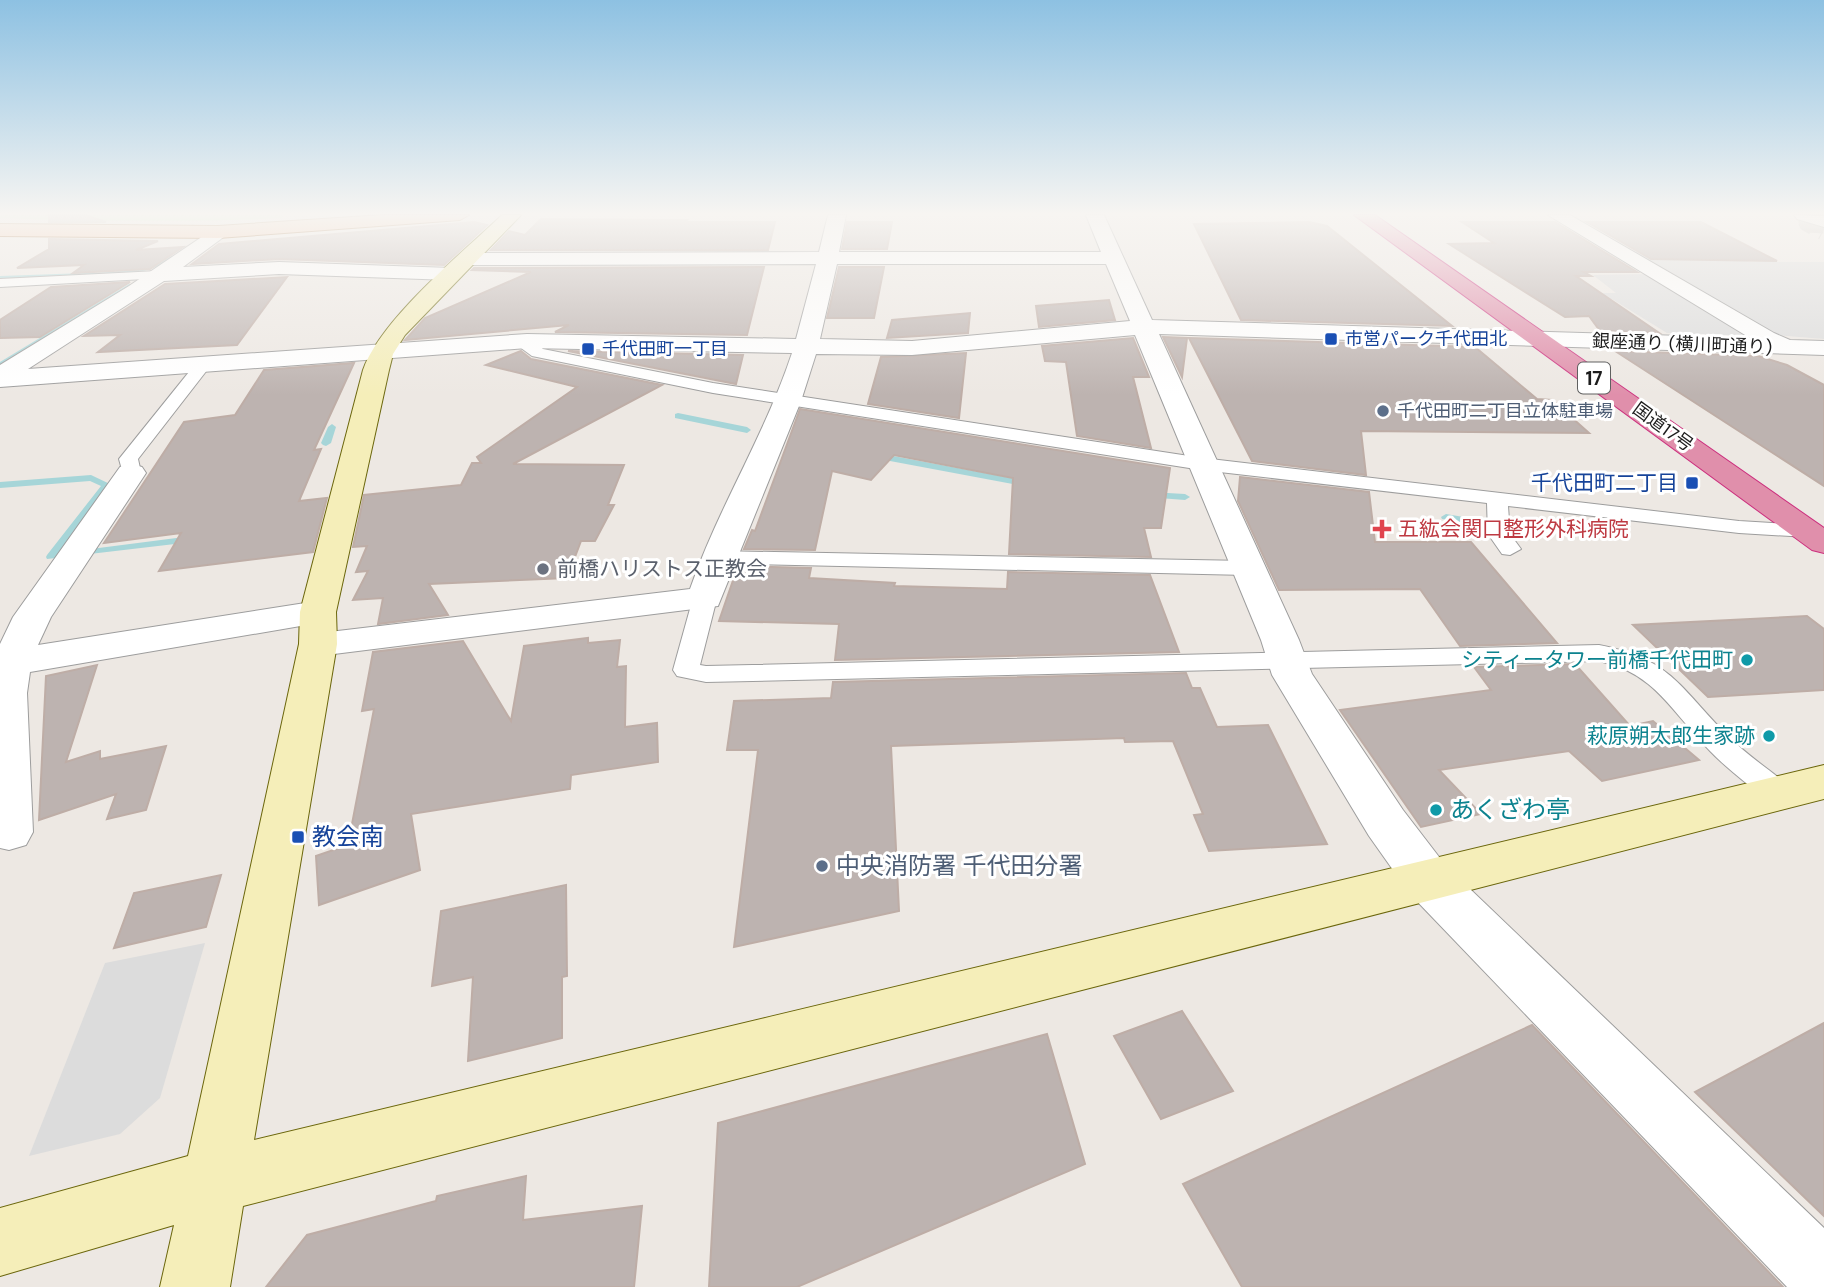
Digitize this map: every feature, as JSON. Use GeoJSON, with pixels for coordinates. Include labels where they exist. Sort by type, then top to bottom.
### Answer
{"type":"FeatureCollection","features":[{"type":"Feature","properties":{"kind":"highway","name":"国道17号"},"geometry":{"type":"LineString","coordinates":[[1449,275],[1816,537]]}},
{"type":"Feature","properties":{"kind":"street"},"geometry":{"type":"LineString","coordinates":[[0,377],[158,275]]}},
{"type":"Feature","properties":{"kind":"street"},"geometry":{"type":"LineString","coordinates":[[195,1287],[318,628],[382,354],[396,331],[450,275]]}},
{"type":"Feature","properties":{"kind":"street"},"geometry":{"type":"LineString","coordinates":[[12,662],[318,628],[705,598],[716,558],[788,400],[806,345],[824,275]]}},
{"type":"Feature","properties":{"kind":"street"},"geometry":{"type":"LineString","coordinates":[[1121,275],[1292,675],[1386,823],[1429,880],[1824,1276]]}},
{"type":"Feature","properties":{"kind":"street"},"geometry":{"type":"LineString","coordinates":[[1659,275],[1766,338],[1824,361]]}},
{"type":"Feature","properties":{"kind":"street","name":"銀座通り (横川町通り)"},"geometry":{"type":"LineString","coordinates":[[0,377],[382,354],[412,348],[527,341],[912,348],[1144,327],[1824,348]]}},
{"type":"Feature","properties":{"kind":"street"},"geometry":{"type":"LineString","coordinates":[[4,833],[7,693],[12,662],[32,617],[131,473]]}},
{"type":"Feature","properties":{"kind":"street"},"geometry":{"type":"LineString","coordinates":[[0,1242],[216,1181],[1801,788]]}},
{"type":"Feature","properties":{"kind":"lane"},"geometry":{"type":"LineString","coordinates":[[0,283],[157,275]]}},
{"type":"Feature","properties":{"kind":"lane"},"geometry":{"type":"LineString","coordinates":[[527,341],[525,345],[538,353],[788,400],[1202,464],[1816,537]]}},
{"type":"Feature","properties":{"kind":"lane"},"geometry":{"type":"LineString","coordinates":[[131,473],[128,459],[203,365]]}},
{"type":"Feature","properties":{"kind":"lane"},"geometry":{"type":"LineString","coordinates":[[1497,499],[1499,534],[1510,549]]}},
{"type":"Feature","properties":{"kind":"lane"},"geometry":{"type":"LineString","coordinates":[[716,558],[1247,568]]}},
{"type":"Feature","properties":{"kind":"lane"},"geometry":{"type":"LineString","coordinates":[[705,598],[687,670],[706,674],[1598,653],[1626,657],[1664,681],[1716,742],[1801,788]]}},
{"type":"Feature","properties":{"kind":"shaded area"},"geometry":{"type":"Polygon","coordinates":[[[1593,275],[1651,275],[1752,336],[1667,333],[1612,299],[1596,299],[1588,293],[1616,293],[1593,275]]]}},
{"type":"Feature","properties":{"kind":"shaded area"},"geometry":{"type":"Polygon","coordinates":[[[1673,275],[1824,275],[1824,339],[1776,335],[1673,275]]]}},
{"type":"Feature","properties":{"kind":"shaded area"},"geometry":{"type":"Polygon","coordinates":[[[205,943],[160,1098],[120,1134],[29,1156],[105,963],[205,943]]]}},
{"type":"Feature","properties":{"kind":"building"},"geometry":{"type":"Polygon","coordinates":[[[524,275],[762,275],[747,335],[555,332],[569,325],[405,340],[425,318],[524,275]]]}},
{"type":"Feature","properties":{"kind":"building"},"geometry":{"type":"Polygon","coordinates":[[[837,275],[882,275],[874,318],[827,318],[837,275]]]}},
{"type":"Feature","properties":{"kind":"building"},"geometry":{"type":"Polygon","coordinates":[[[1219,275],[1388,275],[1452,326],[1241,320],[1219,275]]]}},
{"type":"Feature","properties":{"kind":"building"},"geometry":{"type":"Polygon","coordinates":[[[1498,275],[1589,275],[1576,276],[1659,333],[1600,331],[1589,316],[1565,317],[1498,275]]]}},
{"type":"Feature","properties":{"kind":"building"},"geometry":{"type":"Polygon","coordinates":[[[287,277],[237,345],[98,352],[120,335],[84,336],[165,284],[287,277]]]}},
{"type":"Feature","properties":{"kind":"building"},"geometry":{"type":"Polygon","coordinates":[[[130,282],[40,337],[0,338],[0,320],[51,287],[130,282]]]}},
{"type":"Feature","properties":{"kind":"building"},"geometry":{"type":"Polygon","coordinates":[[[1109,300],[1115,320],[1039,327],[1036,306],[1109,300]]]}},
{"type":"Feature","properties":{"kind":"building"},"geometry":{"type":"Polygon","coordinates":[[[970,313],[968,333],[887,338],[892,320],[970,313]]]}},
{"type":"Feature","properties":{"kind":"building"},"geometry":{"type":"Polygon","coordinates":[[[1163,337],[1187,338],[1182,377],[1163,337]]]}},
{"type":"Feature","properties":{"kind":"building"},"geometry":{"type":"Polygon","coordinates":[[[1133,338],[1149,377],[1133,377],[1151,448],[1077,436],[1066,362],[1045,361],[1042,346],[1133,338]]]}},
{"type":"Feature","properties":{"kind":"building"},"geometry":{"type":"Polygon","coordinates":[[[1189,338],[1475,347],[1537,399],[1552,400],[1589,433],[1361,431],[1366,475],[1252,461],[1189,338]]]}},
{"type":"Feature","properties":{"kind":"building"},"geometry":{"type":"Polygon","coordinates":[[[521,351],[531,359],[662,385],[513,464],[624,465],[608,505],[614,505],[595,541],[581,541],[567,578],[429,584],[448,615],[378,624],[383,598],[353,600],[368,571],[356,572],[367,546],[353,547],[364,495],[461,485],[472,463],[481,463],[477,457],[577,387],[486,365],[521,351]]]}},
{"type":"Feature","properties":{"kind":"building"},"geometry":{"type":"Polygon","coordinates":[[[568,351],[743,355],[736,384],[568,351]]]}},
{"type":"Feature","properties":{"kind":"building"},"geometry":{"type":"Polygon","coordinates":[[[1615,351],[1758,356],[1787,365],[1824,385],[1824,486],[1615,351]]]}},
{"type":"Feature","properties":{"kind":"building"},"geometry":{"type":"Polygon","coordinates":[[[966,353],[959,418],[868,404],[881,357],[966,353]]]}},
{"type":"Feature","properties":{"kind":"building"},"geometry":{"type":"Polygon","coordinates":[[[354,363],[314,450],[321,449],[299,501],[327,498],[313,552],[159,571],[181,533],[104,543],[184,422],[235,415],[264,370],[354,363]]]}},
{"type":"Feature","properties":{"kind":"building"},"geometry":{"type":"Polygon","coordinates":[[[800,409],[1170,468],[1161,528],[1144,528],[1151,557],[1009,554],[1013,478],[894,455],[871,480],[832,471],[815,550],[744,549],[752,530],[755,531],[800,409]]]}},
{"type":"Feature","properties":{"kind":"building"},"geometry":{"type":"Polygon","coordinates":[[[1240,477],[1369,492],[1375,542],[1471,542],[1557,643],[1460,646],[1420,589],[1279,590],[1238,501],[1240,477]]]}},
{"type":"Feature","properties":{"kind":"building"},"geometry":{"type":"Polygon","coordinates":[[[738,566],[811,568],[809,578],[895,583],[894,586],[1007,589],[1008,572],[1150,575],[1179,652],[835,660],[839,624],[719,621],[738,566]]]}},
{"type":"Feature","properties":{"kind":"building","name":"シティータワー前橋千代田町"},"geometry":{"type":"Polygon","coordinates":[[[1807,616],[1824,629],[1824,690],[1708,697],[1633,625],[1807,616]]]}},
{"type":"Feature","properties":{"kind":"building"},"geometry":{"type":"Polygon","coordinates":[[[588,638],[588,643],[620,640],[617,667],[626,666],[625,727],[657,723],[658,762],[571,775],[570,789],[411,814],[420,870],[319,905],[316,856],[348,845],[374,709],[362,711],[373,652],[463,641],[511,721],[524,646],[588,638]]]}},
{"type":"Feature","properties":{"kind":"building"},"geometry":{"type":"Polygon","coordinates":[[[1575,664],[1630,726],[1653,721],[1699,760],[1602,781],[1569,751],[1439,770],[1481,814],[1421,827],[1340,710],[1491,690],[1474,667],[1575,664]]]}},
{"type":"Feature","properties":{"kind":"building"},"geometry":{"type":"Polygon","coordinates":[[[97,665],[66,762],[100,751],[100,759],[166,746],[146,810],[107,819],[116,794],[39,820],[46,676],[97,665]]]}},
{"type":"Feature","properties":{"kind":"building"},"geometry":{"type":"Polygon","coordinates":[[[1186,673],[1192,688],[1200,688],[1217,727],[1268,725],[1327,844],[1209,851],[1194,815],[1203,814],[1173,741],[1125,742],[1124,738],[891,746],[899,911],[734,947],[758,750],[727,750],[734,701],[831,698],[833,682],[1186,673]]]}},
{"type":"Feature","properties":{"kind":"building"},"geometry":{"type":"Polygon","coordinates":[[[221,875],[206,927],[114,948],[134,893],[221,875]]]}},
{"type":"Feature","properties":{"kind":"building"},"geometry":{"type":"Polygon","coordinates":[[[566,885],[567,976],[562,977],[562,1038],[468,1061],[473,977],[432,986],[441,911],[566,885]]]}},
{"type":"Feature","properties":{"kind":"building"},"geometry":{"type":"Polygon","coordinates":[[[1182,1011],[1233,1091],[1161,1119],[1114,1036],[1182,1011]]]}},
{"type":"Feature","properties":{"kind":"building"},"geometry":{"type":"Polygon","coordinates":[[[1824,1023],[1824,1216],[1695,1092],[1824,1023]]]}},
{"type":"Feature","properties":{"kind":"building"},"geometry":{"type":"Polygon","coordinates":[[[1532,1025],[1783,1287],[1242,1287],[1183,1184],[1532,1025]]]}},
{"type":"Feature","properties":{"kind":"building"},"geometry":{"type":"Polygon","coordinates":[[[1047,1034],[1085,1164],[797,1287],[709,1287],[718,1123],[1047,1034]]]}},
{"type":"Feature","properties":{"kind":"building"},"geometry":{"type":"Polygon","coordinates":[[[526,1176],[523,1220],[642,1206],[634,1287],[266,1287],[307,1235],[436,1201],[437,1196],[526,1176]]]}},
{"type":"Feature","properties":{"kind":"waterway"},"geometry":{"type":"LineString","coordinates":[[0,278],[101,275]]}},
{"type":"Feature","properties":{"kind":"waterway"},"geometry":{"type":"LineString","coordinates":[[0,365],[131,285]]}},
{"type":"Feature","properties":{"kind":"waterway"},"geometry":{"type":"LineString","coordinates":[[678,416],[747,430]]}},
{"type":"Feature","properties":{"kind":"waterway"},"geometry":{"type":"LineString","coordinates":[[326,443],[332,427]]}},
{"type":"Feature","properties":{"kind":"waterway"},"geometry":{"type":"LineString","coordinates":[[877,456],[1028,484]]}},
{"type":"Feature","properties":{"kind":"waterway"},"geometry":{"type":"LineString","coordinates":[[0,485],[91,478],[107,485],[51,557],[192,539]]}},
{"type":"Feature","properties":{"kind":"waterway"},"geometry":{"type":"LineString","coordinates":[[1150,495],[1185,497]]}},
{"type":"Feature","properties":{"kind":"waterway"},"geometry":{"type":"LineString","coordinates":[[1446,517],[1475,522]]}},
{"type":"Feature","properties":{"kind":"place","name":"市営パーク千代田北"},"geometry":{"type":"Point","coordinates":[1331,339]}},
{"type":"Feature","properties":{"kind":"place","name":"千代田町一丁目"},"geometry":{"type":"Point","coordinates":[588,349]}},
{"type":"Feature","properties":{"kind":"place","name":"千代田町二丁目立体駐車場"},"geometry":{"type":"Point","coordinates":[1383,411]}},
{"type":"Feature","properties":{"kind":"place","name":"千代田町二丁目"},"geometry":{"type":"Point","coordinates":[1692,483]}},
{"type":"Feature","properties":{"kind":"place","name":"五紘会関口整形外科病院"},"geometry":{"type":"Point","coordinates":[1382,529]}},
{"type":"Feature","properties":{"kind":"place","name":"前橋ハリストス正教会"},"geometry":{"type":"Point","coordinates":[543,569]}},
{"type":"Feature","properties":{"kind":"place","name":"シティータワー前橋千代田町"},"geometry":{"type":"Point","coordinates":[1747,660]}},
{"type":"Feature","properties":{"kind":"place","name":"萩原朔太郎生家跡"},"geometry":{"type":"Point","coordinates":[1769,736]}},
{"type":"Feature","properties":{"kind":"place","name":"あくざわ亭"},"geometry":{"type":"Point","coordinates":[1436,810]}},
{"type":"Feature","properties":{"kind":"place","name":"教会南"},"geometry":{"type":"Point","coordinates":[298,837]}},
{"type":"Feature","properties":{"kind":"place","name":"中央消防署 千代田分署"},"geometry":{"type":"Point","coordinates":[822,866]}}]}
